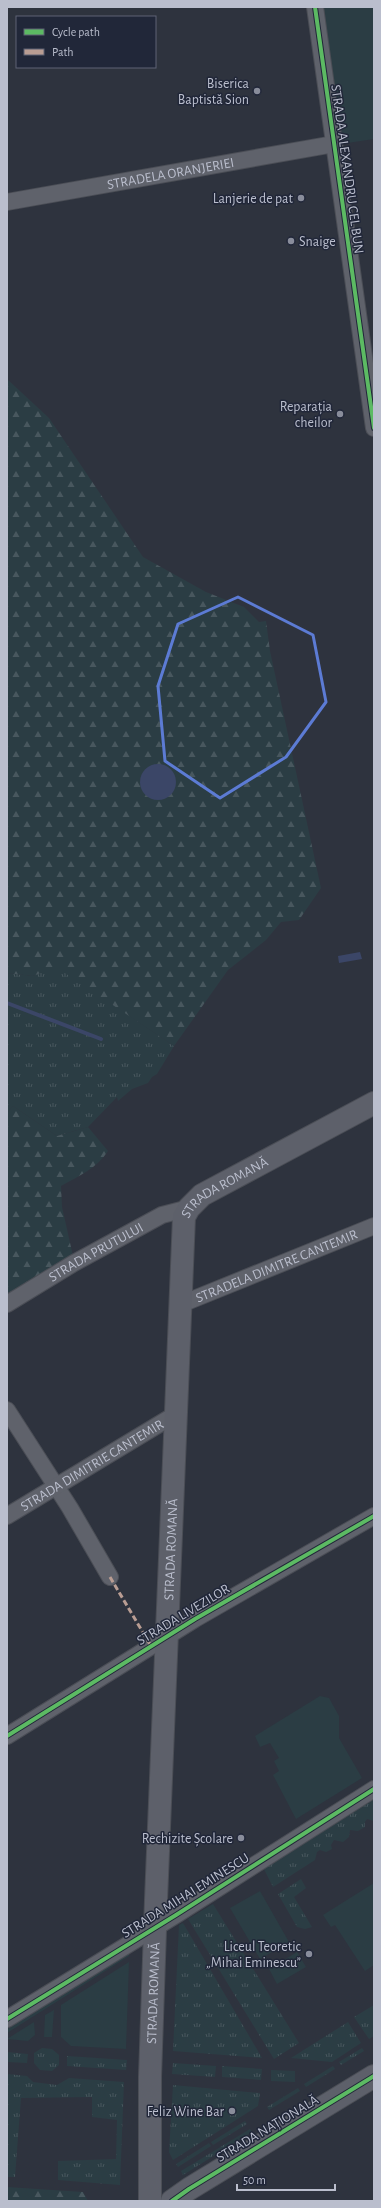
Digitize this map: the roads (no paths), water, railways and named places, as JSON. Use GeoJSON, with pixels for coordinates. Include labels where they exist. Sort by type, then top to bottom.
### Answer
{"type":"FeatureCollection","features":[{"type":"Feature","properties":{"kind":"main road","name":"STRADA ROMANĂ"},"geometry":{"type":"LineString","coordinates":[[150,2201],[150,2077],[179,1305],[182,1231],[184,1217],[189,1208],[202,1195],[374,1103]]}},
{"type":"Feature","properties":{"kind":"main road","name":"STRADA NAȚIONALĂ"},"geometry":{"type":"LineString","coordinates":[[172,2201],[195,2185],[374,2076]]}},
{"type":"Feature","properties":{"kind":"street","name":"STRADA ALEXANDRU CEL BUN"},"geometry":{"type":"LineString","coordinates":[[315,7],[374,428]]}},
{"type":"Feature","properties":{"kind":"street","name":"STRADELA ORANJERIEI"},"geometry":{"type":"LineString","coordinates":[[7,202],[334,144]]}},
{"type":"Feature","properties":{"kind":"street","name":"STRADA PRUTULUI"},"geometry":{"type":"LineString","coordinates":[[7,1304],[74,1263],[162,1215],[189,1208]]}},
{"type":"Feature","properties":{"kind":"street","name":"STRADELA DIMITRE CANTEMIR"},"geometry":{"type":"LineString","coordinates":[[179,1305],[374,1226]]}},
{"type":"Feature","properties":{"kind":"street"},"geometry":{"type":"LineString","coordinates":[[7,1410],[56,1486],[110,1577]]}},
{"type":"Feature","properties":{"kind":"street","name":"STRADA DIMITRIE CANTEMIR"},"geometry":{"type":"LineString","coordinates":[[7,1516],[176,1414]]}},
{"type":"Feature","properties":{"kind":"street","name":"STRADA LIVEZILOR"},"geometry":{"type":"LineString","coordinates":[[7,1736],[308,1552],[374,1516]]}},
{"type":"Feature","properties":{"kind":"street","name":"STRADA MIHAI EMINESCU"},"geometry":{"type":"LineString","coordinates":[[7,2019],[374,1789]]}},
{"type":"Feature","properties":{"kind":"water"},"geometry":{"type":"Polygon","coordinates":[[[158,764],[168,767],[173,772],[176,782],[173,792],[168,797],[158,800],[148,797],[143,792],[140,782],[143,772],[148,767],[158,764]]]}},
{"type":"Feature","properties":{"kind":"water"},"geometry":{"type":"Polygon","coordinates":[[[360,952],[362,959],[339,963],[338,956],[360,952]]]}},
{"type":"Feature","properties":{"kind":"waterway"},"geometry":{"type":"LineString","coordinates":[[7,1003],[101,1039]]}},
{"type":"Feature","properties":{"kind":"place","name":"Biserica Baptistă Sion"},"geometry":{"type":"Point","coordinates":[257,91]}},
{"type":"Feature","properties":{"kind":"place","name":"Lanjerie de pat"},"geometry":{"type":"Point","coordinates":[301,198]}},
{"type":"Feature","properties":{"kind":"place","name":"Snaige"},"geometry":{"type":"Point","coordinates":[291,241]}},
{"type":"Feature","properties":{"kind":"place","name":"Reparația cheilor"},"geometry":{"type":"Point","coordinates":[340,414]}},
{"type":"Feature","properties":{"kind":"place","name":"Rechizite Școlare"},"geometry":{"type":"Point","coordinates":[241,1838]}},
{"type":"Feature","properties":{"kind":"place","name":"Liceul Teoretic „Mihai Eminescu”"},"geometry":{"type":"Point","coordinates":[309,1954]}},
{"type":"Feature","properties":{"kind":"place","name":"Feliz Wine Bar"},"geometry":{"type":"Point","coordinates":[232,2111]}}]}
